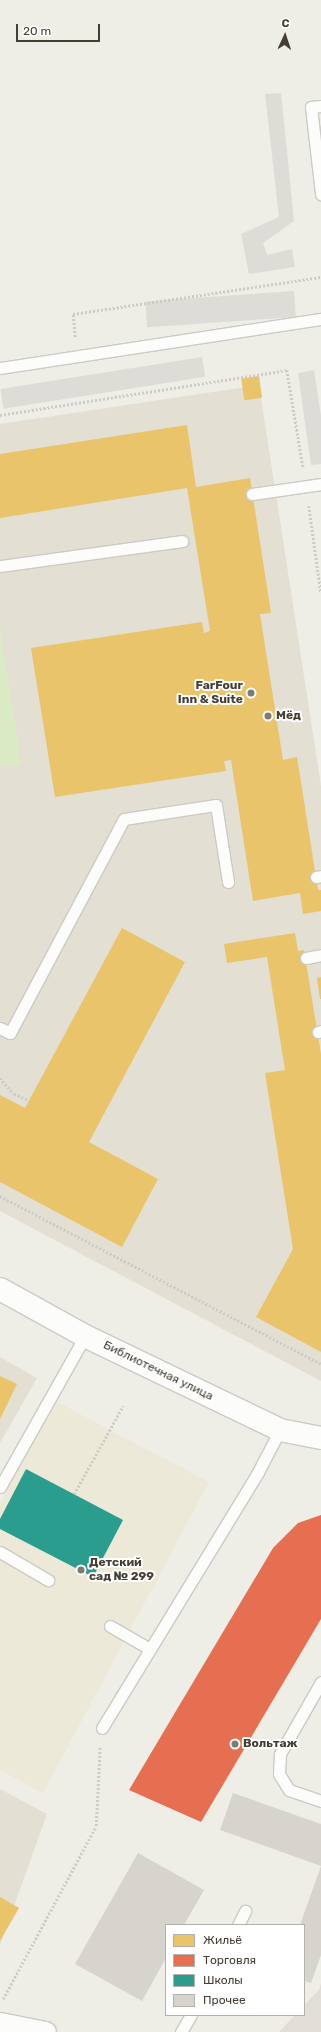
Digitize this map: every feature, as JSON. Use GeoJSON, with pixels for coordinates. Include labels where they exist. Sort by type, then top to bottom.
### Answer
{"type":"FeatureCollection","features":[{"type":"Feature","properties":{"kind":"street","name":"Библиотечная улица"},"geometry":{"type":"LineString","coordinates":[[0,1289],[85,1336],[280,1430],[321,1438]]}},
{"type":"Feature","properties":{"kind":"street"},"geometry":{"type":"LineString","coordinates":[[0,2023],[44,2032]]}},
{"type":"Feature","properties":{"kind":"lane"},"geometry":{"type":"LineString","coordinates":[[321,106],[311,107],[321,194]]}},
{"type":"Feature","properties":{"kind":"lane"},"geometry":{"type":"LineString","coordinates":[[0,368],[321,319]]}},
{"type":"Feature","properties":{"kind":"lane"},"geometry":{"type":"LineString","coordinates":[[252,494],[321,484]]}},
{"type":"Feature","properties":{"kind":"lane"},"geometry":{"type":"LineString","coordinates":[[0,566],[182,541]]}},
{"type":"Feature","properties":{"kind":"lane"},"geometry":{"type":"LineString","coordinates":[[0,1028],[10,1034],[124,819],[216,805],[228,882]]}},
{"type":"Feature","properties":{"kind":"lane"},"geometry":{"type":"LineString","coordinates":[[306,958],[321,956]]}},
{"type":"Feature","properties":{"kind":"lane"},"geometry":{"type":"LineString","coordinates":[[0,1487],[85,1336]]}},
{"type":"Feature","properties":{"kind":"lane"},"geometry":{"type":"LineString","coordinates":[[102,1728],[258,1472],[280,1430]]}},
{"type":"Feature","properties":{"kind":"lane"},"geometry":{"type":"LineString","coordinates":[[0,1552],[48,1580]]}},
{"type":"Feature","properties":{"kind":"lane"},"geometry":{"type":"LineString","coordinates":[[110,1626],[150,1649]]}},
{"type":"Feature","properties":{"kind":"lane"},"geometry":{"type":"LineString","coordinates":[[321,1682],[280,1754],[279,1774],[289,1790],[321,1801]]}},
{"type":"Feature","properties":{"kind":"lane"},"geometry":{"type":"LineString","coordinates":[[238,1924],[245,1911]]}},
{"type":"Feature","properties":{"kind":"lane"},"geometry":{"type":"LineString","coordinates":[[181,2032],[190,2016]]}},
{"type":"Feature","properties":{"kind":"path"},"geometry":{"type":"LineString","coordinates":[[73,314],[321,277]]}},
{"type":"Feature","properties":{"kind":"path"},"geometry":{"type":"LineString","coordinates":[[0,415],[287,370],[306,485],[321,592]]}},
{"type":"Feature","properties":{"kind":"path"},"geometry":{"type":"LineString","coordinates":[[0,1078],[14,1094],[29,1100]]}},
{"type":"Feature","properties":{"kind":"path"},"geometry":{"type":"LineString","coordinates":[[0,1196],[321,1364]]}},
{"type":"Feature","properties":{"kind":"path"},"geometry":{"type":"LineString","coordinates":[[74,1494],[123,1406]]}},
{"type":"Feature","properties":{"kind":"path"},"geometry":{"type":"LineString","coordinates":[[0,2004],[96,1826],[102,1728]]}},
{"type":"Feature","properties":{"kind":"shaded area"},"geometry":{"type":"Polygon","coordinates":[[[281,93],[294,221],[263,243],[267,255],[292,249],[295,267],[249,274],[241,234],[279,217],[265,94],[281,93]]]}},
{"type":"Feature","properties":{"kind":"shaded area"},"geometry":{"type":"Polygon","coordinates":[[[294,291],[296,317],[147,327],[145,301],[294,291]]]}},
{"type":"Feature","properties":{"kind":"shaded area"},"geometry":{"type":"Polygon","coordinates":[[[202,357],[205,377],[4,409],[1,389],[202,357]]]}},
{"type":"Feature","properties":{"kind":"shaded area"},"geometry":{"type":"Polygon","coordinates":[[[314,370],[321,416],[321,464],[311,465],[298,373],[314,370]]]}},
{"type":"Feature","properties":{"kind":"shaded area"},"geometry":{"type":"Polygon","coordinates":[[[259,385],[321,786],[321,1381],[0,1211],[0,424],[259,385]]]}},
{"type":"Feature","properties":{"kind":"shaded area"},"geometry":{"type":"Polygon","coordinates":[[[0,1357],[37,1378],[0,1443],[0,1357]]]}},
{"type":"Feature","properties":{"kind":"shaded area","name":"Детский сад № 299"},"geometry":{"type":"Polygon","coordinates":[[[55,1401],[209,1482],[43,1793],[0,1770],[0,1504],[55,1401]]]}},
{"type":"Feature","properties":{"kind":"shaded area"},"geometry":{"type":"Polygon","coordinates":[[[0,1789],[47,1814],[0,1945],[0,1789]]]}},
{"type":"Feature","properties":{"kind":"shaded area"},"geometry":{"type":"Polygon","coordinates":[[[321,1983],[321,2032],[279,2032],[294,2016],[305,2016],[305,2004],[319,1990],[321,1983]]]}},
{"type":"Feature","properties":{"kind":"green space"},"geometry":{"type":"Polygon","coordinates":[[[0,627],[22,764],[0,767],[0,627]]]}},
{"type":"Feature","properties":{"kind":"building: Жильё"},"geometry":{"type":"Polygon","coordinates":[[[259,376],[262,398],[244,400],[241,379],[259,376]]]}},
{"type":"Feature","properties":{"kind":"building: Жильё"},"geometry":{"type":"Polygon","coordinates":[[[187,425],[196,487],[250,478],[271,613],[260,614],[283,760],[297,757],[318,890],[321,890],[321,911],[303,914],[300,893],[253,901],[231,760],[224,761],[226,771],[55,797],[31,648],[202,622],[204,633],[210,631],[187,488],[0,518],[0,454],[187,425]]]}},
{"type":"Feature","properties":{"kind":"building: Жильё"},"geometry":{"type":"Polygon","coordinates":[[[122,928],[185,962],[89,1142],[158,1179],[122,1247],[0,1182],[0,1095],[25,1108],[122,928]]]}},
{"type":"Feature","properties":{"kind":"building: Жильё"},"geometry":{"type":"Polygon","coordinates":[[[295,933],[298,951],[304,950],[321,1054],[321,1352],[256,1317],[293,1249],[265,1073],[285,1070],[267,957],[227,963],[224,944],[295,933]]]}},
{"type":"Feature","properties":{"kind":"building: Жильё"},"geometry":{"type":"Polygon","coordinates":[[[321,977],[321,999],[320,999],[317,978],[321,977]]]}},
{"type":"Feature","properties":{"kind":"building: Жильё"},"geometry":{"type":"Polygon","coordinates":[[[0,1376],[17,1384],[0,1419],[0,1376]]]}},
{"type":"Feature","properties":{"kind":"building: Жильё"},"geometry":{"type":"Polygon","coordinates":[[[0,1897],[19,1908],[0,1941],[0,1897]]]}},
{"type":"Feature","properties":{"kind":"building: Торговля"},"geometry":{"type":"Polygon","coordinates":[[[321,1515],[321,1619],[201,1822],[129,1790],[273,1548],[298,1523],[321,1515]]]}},
{"type":"Feature","properties":{"kind":"building: Школы"},"geometry":{"type":"Polygon","coordinates":[[[26,1469],[123,1520],[93,1577],[0,1529],[0,1519],[26,1469]]]}},
{"type":"Feature","properties":{"kind":"building: Прочее"},"geometry":{"type":"Polygon","coordinates":[[[233,1793],[321,1824],[321,1866],[220,1830],[233,1793]]]}},
{"type":"Feature","properties":{"kind":"building: Прочее"},"geometry":{"type":"Polygon","coordinates":[[[138,1853],[204,1890],[185,1924],[165,1924],[165,1960],[142,2001],[75,1964],[138,1853]]]}},
{"type":"Feature","properties":{"kind":"building: Прочее"},"geometry":{"type":"Polygon","coordinates":[[[321,1866],[321,1955],[311,1983],[305,1981],[305,1924],[300,1924],[321,1866]]]}},
{"type":"Feature","properties":{"kind":"place","name":"FarFour Inn & Suite"},"geometry":{"type":"Point","coordinates":[251,693]}},
{"type":"Feature","properties":{"kind":"place","name":"Мёд"},"geometry":{"type":"Point","coordinates":[268,716]}},
{"type":"Feature","properties":{"kind":"place","name":"Детский сад № 299"},"geometry":{"type":"Point","coordinates":[81,1570]}},
{"type":"Feature","properties":{"kind":"place","name":"Вольтаж"},"geometry":{"type":"Point","coordinates":[235,1744]}}]}
